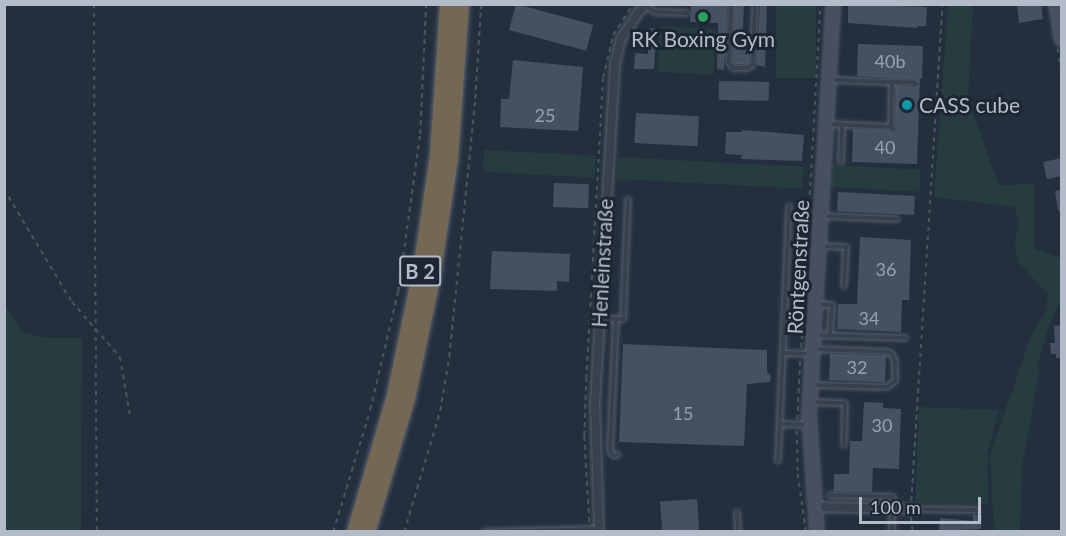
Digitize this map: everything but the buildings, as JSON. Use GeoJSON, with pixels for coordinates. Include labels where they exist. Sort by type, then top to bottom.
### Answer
{"type":"FeatureCollection","features":[{"type":"Feature","properties":{"kind":"highway","name":"B 2"},"geometry":{"type":"LineString","coordinates":[[354,531],[394,394],[420,270],[437,156],[447,4]]}},
{"type":"Feature","properties":{"kind":"highway","name":"B 2"},"geometry":{"type":"LineString","coordinates":[[367,531],[407,398],[431,283],[450,157],[462,9]]}},
{"type":"Feature","properties":{"kind":"street","name":"Röntgenstraße"},"geometry":{"type":"LineString","coordinates":[[817,531],[804,425],[810,402],[809,352],[814,335],[833,4]]}},
{"type":"Feature","properties":{"kind":"street"},"geometry":{"type":"LineString","coordinates":[[1056,4],[1062,40]]}},
{"type":"Feature","properties":{"kind":"street","name":"Henleinstraße"},"geometry":{"type":"LineString","coordinates":[[599,530],[595,402],[615,63],[621,39],[637,14],[646,5]]}},
{"type":"Feature","properties":{"kind":"street"},"geometry":{"type":"LineString","coordinates":[[815,507],[910,509]]}},
{"type":"Feature","properties":{"kind":"lane"},"geometry":{"type":"LineString","coordinates":[[731,4],[729,62],[733,68],[747,68],[753,64],[755,4]]}},
{"type":"Feature","properties":{"kind":"lane"},"geometry":{"type":"LineString","coordinates":[[646,5],[656,12],[687,13]]}},
{"type":"Feature","properties":{"kind":"lane"},"geometry":{"type":"LineString","coordinates":[[828,80],[915,83]]}},
{"type":"Feature","properties":{"kind":"lane"},"geometry":{"type":"LineString","coordinates":[[826,124],[891,127],[892,82]]}},
{"type":"Feature","properties":{"kind":"lane"},"geometry":{"type":"LineString","coordinates":[[841,162],[843,125]]}},
{"type":"Feature","properties":{"kind":"lane"},"geometry":{"type":"LineString","coordinates":[[600,319],[623,319],[628,199]]}},
{"type":"Feature","properties":{"kind":"lane"},"geometry":{"type":"LineString","coordinates":[[778,461],[789,206]]}},
{"type":"Feature","properties":{"kind":"lane"},"geometry":{"type":"LineString","coordinates":[[821,216],[897,219]]}},
{"type":"Feature","properties":{"kind":"lane"},"geometry":{"type":"LineString","coordinates":[[819,246],[846,247],[844,286]]}},
{"type":"Feature","properties":{"kind":"lane"},"geometry":{"type":"LineString","coordinates":[[816,304],[832,305],[830,336]]}},
{"type":"Feature","properties":{"kind":"lane"},"geometry":{"type":"LineString","coordinates":[[616,319],[610,450],[613,455],[618,455]]}},
{"type":"Feature","properties":{"kind":"lane"},"geometry":{"type":"LineString","coordinates":[[814,335],[906,338]]}},
{"type":"Feature","properties":{"kind":"lane"},"geometry":{"type":"LineString","coordinates":[[784,353],[892,354],[895,362],[895,381],[887,387],[811,385]]}},
{"type":"Feature","properties":{"kind":"lane"},"geometry":{"type":"LineString","coordinates":[[810,402],[845,403],[844,445]]}},
{"type":"Feature","properties":{"kind":"lane"},"geometry":{"type":"LineString","coordinates":[[781,424],[804,425]]}},
{"type":"Feature","properties":{"kind":"lane"},"geometry":{"type":"LineString","coordinates":[[773,447],[780,447]]}},
{"type":"Feature","properties":{"kind":"lane"},"geometry":{"type":"LineString","coordinates":[[830,495],[893,497],[892,531]]}},
{"type":"Feature","properties":{"kind":"lane"},"geometry":{"type":"LineString","coordinates":[[857,496],[857,507]]}},
{"type":"Feature","properties":{"kind":"lane"},"geometry":{"type":"LineString","coordinates":[[910,509],[977,510]]}},
{"type":"Feature","properties":{"kind":"lane"},"geometry":{"type":"LineString","coordinates":[[737,512],[738,531]]}},
{"type":"Feature","properties":{"kind":"lane"},"geometry":{"type":"LineString","coordinates":[[484,531],[599,530]]}},
{"type":"Feature","properties":{"kind":"path"},"geometry":{"type":"LineString","coordinates":[[94,4],[93,196],[98,328],[97,531]]}},
{"type":"Feature","properties":{"kind":"path"},"geometry":{"type":"LineString","coordinates":[[333,531],[370,410],[398,292],[420,134],[426,4]]}},
{"type":"Feature","properties":{"kind":"path"},"geometry":{"type":"LineString","coordinates":[[404,531],[440,411],[449,357],[475,99],[481,4]]}},
{"type":"Feature","properties":{"kind":"path"},"geometry":{"type":"LineString","coordinates":[[806,531],[798,474],[809,352],[820,4]]}},
{"type":"Feature","properties":{"kind":"path"},"geometry":{"type":"LineString","coordinates":[[913,531],[910,509],[942,4]]}},
{"type":"Feature","properties":{"kind":"path"},"geometry":{"type":"LineString","coordinates":[[4,189],[72,302],[98,328],[120,357],[130,414]]}},
{"type":"Feature","properties":{"kind":"green space"},"geometry":{"type":"Polygon","coordinates":[[[776,5],[816,5],[816,78],[776,78],[776,5]]]}},
{"type":"Feature","properties":{"kind":"green space"},"geometry":{"type":"Polygon","coordinates":[[[948,5],[973,5],[968,99],[999,186],[1035,183],[1035,249],[1060,258],[1061,300],[1050,323],[1037,365],[1039,372],[1022,467],[1020,531],[994,531],[990,455],[1032,332],[1046,311],[1048,294],[1018,262],[1015,245],[1019,219],[1014,207],[934,197],[948,5]]]}},
{"type":"Feature","properties":{"kind":"green space"},"geometry":{"type":"Polygon","coordinates":[[[660,26],[716,29],[714,75],[658,72],[660,26]]]}},
{"type":"Feature","properties":{"kind":"green space"},"geometry":{"type":"Polygon","coordinates":[[[484,150],[596,156],[595,178],[483,172],[484,150]]]}},
{"type":"Feature","properties":{"kind":"green space"},"geometry":{"type":"Polygon","coordinates":[[[618,157],[804,167],[803,189],[617,179],[618,157]]]}},
{"type":"Feature","properties":{"kind":"green space"},"geometry":{"type":"Polygon","coordinates":[[[832,165],[921,170],[920,192],[831,187],[832,165]]]}},
{"type":"Feature","properties":{"kind":"green space"},"geometry":{"type":"Polygon","coordinates":[[[5,304],[22,332],[45,338],[82,338],[81,531],[5,531],[5,304]]]}},
{"type":"Feature","properties":{"kind":"green space"},"geometry":{"type":"Polygon","coordinates":[[[919,407],[999,410],[988,450],[988,504],[915,503],[919,407]]]}},
{"type":"Feature","properties":{"kind":"place","name":"RK Boxing Gym"},"geometry":{"type":"Point","coordinates":[703,17]}},
{"type":"Feature","properties":{"kind":"place","name":"CASS cube"},"geometry":{"type":"Point","coordinates":[907,105]}}]}
